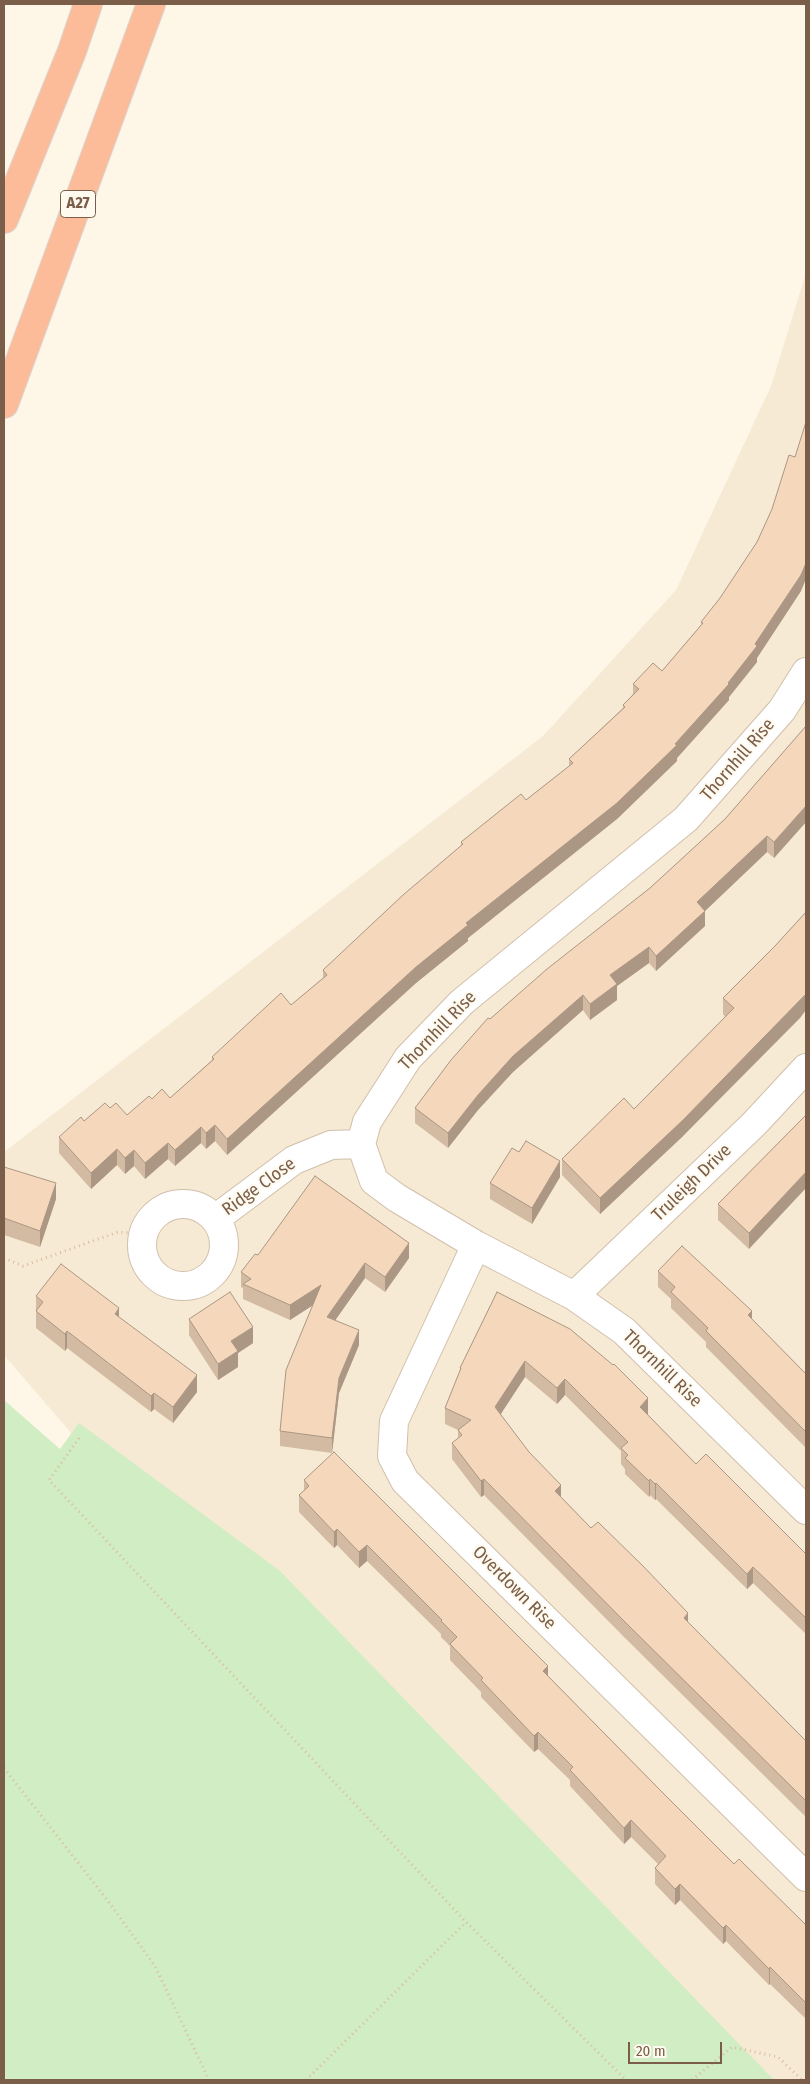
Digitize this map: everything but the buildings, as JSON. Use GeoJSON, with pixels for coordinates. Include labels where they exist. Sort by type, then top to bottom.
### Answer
{"type":"FeatureCollection","features":[{"type":"Feature","properties":{"kind":"highway"},"geometry":{"type":"LineString","coordinates":[[4,219],[72,51],[88,4]]}},
{"type":"Feature","properties":{"kind":"highway","name":"A27"},"geometry":{"type":"LineString","coordinates":[[4,404],[151,4]]}},
{"type":"Feature","properties":{"kind":"street","name":"Thornhill Rise"},"geometry":{"type":"LineString","coordinates":[[806,672],[782,710],[686,819],[462,1002],[408,1058],[371,1116],[360,1144],[374,1181],[397,1198],[476,1244],[574,1296],[624,1330],[806,1510]]}},
{"type":"Feature","properties":{"kind":"street","name":"Truleigh Drive"},"geometry":{"type":"LineString","coordinates":[[574,1296],[754,1124],[806,1068]]}},
{"type":"Feature","properties":{"kind":"street","name":"Ridge Close"},"geometry":{"type":"LineString","coordinates":[[215,1219],[294,1160],[331,1145],[360,1144]]}},
{"type":"Feature","properties":{"kind":"street","name":"Ridge Close"},"geometry":{"type":"LineString","coordinates":[[180,1204],[193,1205],[205,1210],[215,1219],[222,1231],[224,1245],[222,1259],[215,1272],[204,1281],[191,1286],[177,1287],[163,1282],[152,1274],[144,1262],[141,1248],[142,1234],[148,1222],[157,1212],[168,1206],[180,1204]]}},
{"type":"Feature","properties":{"kind":"street","name":"Overdown Rise"},"geometry":{"type":"LineString","coordinates":[[476,1244],[394,1421],[392,1456],[405,1481],[806,1877]]}},
{"type":"Feature","properties":{"kind":"path"},"geometry":{"type":"LineString","coordinates":[[4,1258],[23,1266],[118,1232],[142,1234]]}},
{"type":"Feature","properties":{"kind":"path"},"geometry":{"type":"LineString","coordinates":[[79,1438],[49,1480],[466,1922],[626,2080]]}},
{"type":"Feature","properties":{"kind":"path"},"geometry":{"type":"LineString","coordinates":[[4,1768],[108,1901],[155,1966],[209,2080]]}},
{"type":"Feature","properties":{"kind":"path"},"geometry":{"type":"LineString","coordinates":[[306,2080],[466,1922]]}},
{"type":"Feature","properties":{"kind":"path"},"geometry":{"type":"LineString","coordinates":[[692,2080],[732,2047],[778,2057],[802,2080]]}},
{"type":"Feature","properties":{"kind":"shaded area"},"geometry":{"type":"Polygon","coordinates":[[[806,273],[806,2080],[759,2080],[71,1433],[4,1355],[4,1152],[543,736],[676,590],[771,386],[806,273]]]}},
{"type":"Feature","properties":{"kind":"green space"},"geometry":{"type":"Polygon","coordinates":[[[4,1400],[60,1449],[79,1423],[280,1571],[774,2080],[4,2080],[4,1400]]]}}]}
